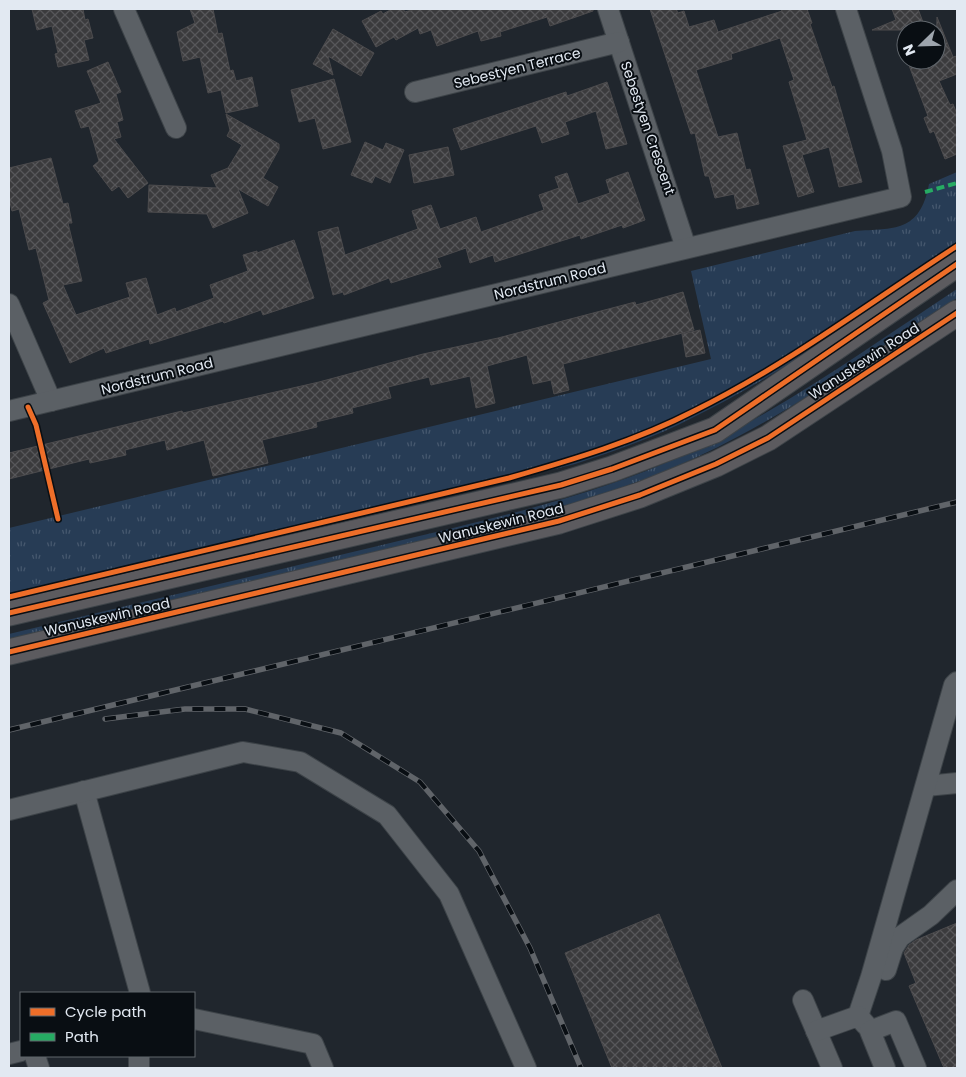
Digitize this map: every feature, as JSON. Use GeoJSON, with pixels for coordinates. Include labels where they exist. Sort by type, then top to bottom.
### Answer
{"type":"FeatureCollection","features":[{"type":"Feature","properties":{"kind":"main road","name":"Wanuskewin Road"},"geometry":{"type":"LineString","coordinates":[[9,613],[562,485],[612,469],[715,430],[957,264]]}},
{"type":"Feature","properties":{"kind":"main road","name":"Wanuskewin Road"},"geometry":{"type":"LineString","coordinates":[[9,652],[558,521],[640,495],[716,464],[768,438],[957,313]]}},
{"type":"Feature","properties":{"kind":"street"},"geometry":{"type":"LineString","coordinates":[[124,9],[176,128]]}},
{"type":"Feature","properties":{"kind":"street","name":"Sebestyen Crescent"},"geometry":{"type":"LineString","coordinates":[[608,9],[686,248]]}},
{"type":"Feature","properties":{"kind":"street","name":"Nordstrum Road"},"geometry":{"type":"LineString","coordinates":[[9,411],[902,197],[892,151],[846,9]]}},
{"type":"Feature","properties":{"kind":"street","name":"Sebestyen Terrace"},"geometry":{"type":"LineString","coordinates":[[415,92],[619,42]]}},
{"type":"Feature","properties":{"kind":"street"},"geometry":{"type":"LineString","coordinates":[[9,304],[51,401]]}},
{"type":"Feature","properties":{"kind":"street"},"geometry":{"type":"LineString","coordinates":[[886,1068],[864,1023],[865,996],[954,685],[957,682]]}},
{"type":"Feature","properties":{"kind":"street"},"geometry":{"type":"LineString","coordinates":[[9,810],[243,752],[300,762],[387,815],[449,894],[526,1068]]}},
{"type":"Feature","properties":{"kind":"street"},"geometry":{"type":"LineString","coordinates":[[926,786],[957,782]]}},
{"type":"Feature","properties":{"kind":"street"},"geometry":{"type":"LineString","coordinates":[[84,792],[140,992]]}},
{"type":"Feature","properties":{"kind":"street"},"geometry":{"type":"LineString","coordinates":[[865,996],[881,983],[893,948],[900,937],[932,915],[957,890]]}},
{"type":"Feature","properties":{"kind":"street"},"geometry":{"type":"LineString","coordinates":[[803,1000],[832,1068]]}},
{"type":"Feature","properties":{"kind":"street"},"geometry":{"type":"LineString","coordinates":[[195,1019],[313,1044],[323,1068]]}},
{"type":"Feature","properties":{"kind":"street"},"geometry":{"type":"LineString","coordinates":[[816,1031],[864,1023],[896,1021],[916,1068]]}},
{"type":"Feature","properties":{"kind":"green space"},"geometry":{"type":"Polygon","coordinates":[[[957,172],[957,253],[794,361],[727,400],[678,425],[635,443],[575,464],[9,603],[9,528],[711,359],[691,271],[855,231],[893,228],[903,225],[912,220],[919,212],[925,200],[929,184],[957,172]]]}},
{"type":"Feature","properties":{"kind":"green space"},"geometry":{"type":"Polygon","coordinates":[[[957,289],[957,298],[850,370],[767,421],[718,447],[630,485],[562,508],[9,642],[9,634],[498,517],[575,496],[650,470],[722,437],[791,398],[957,289]]]}},
{"type":"Feature","properties":{"kind":"building"},"geometry":{"type":"Polygon","coordinates":[[[32,9],[83,9],[85,20],[88,19],[93,38],[84,40],[89,60],[58,67],[55,54],[58,53],[52,26],[37,30],[32,9]]]}},
{"type":"Feature","properties":{"kind":"building"},"geometry":{"type":"Polygon","coordinates":[[[190,9],[213,9],[218,34],[222,33],[230,71],[233,70],[236,81],[252,77],[258,106],[226,113],[221,90],[208,93],[200,57],[183,61],[177,32],[195,23],[190,9]]]}},
{"type":"Feature","properties":{"kind":"building"},"geometry":{"type":"Polygon","coordinates":[[[392,9],[403,9],[405,12],[415,9],[593,9],[593,11],[550,26],[547,17],[500,32],[501,36],[481,41],[478,31],[437,46],[431,30],[420,34],[418,28],[396,40],[394,37],[376,47],[362,21],[381,11],[383,14],[392,9]]]}},
{"type":"Feature","properties":{"kind":"building"},"geometry":{"type":"Polygon","coordinates":[[[650,9],[676,9],[678,13],[684,11],[689,27],[714,20],[718,32],[782,11],[781,9],[807,9],[812,23],[810,24],[832,87],[834,86],[862,182],[839,187],[829,147],[802,155],[814,192],[798,197],[783,146],[807,140],[789,82],[794,80],[780,38],[731,54],[732,59],[696,70],[718,137],[737,133],[746,170],[750,169],[759,204],[737,209],[734,194],[715,198],[709,176],[705,176],[695,133],[691,134],[650,9]]]}},
{"type":"Feature","properties":{"kind":"building"},"geometry":{"type":"Polygon","coordinates":[[[892,9],[918,9],[922,20],[896,20],[892,9]]]}},
{"type":"Feature","properties":{"kind":"building"},"geometry":{"type":"Polygon","coordinates":[[[896,20],[896,30],[872,30],[896,20]]]}},
{"type":"Feature","properties":{"kind":"building"},"geometry":{"type":"Polygon","coordinates":[[[333,29],[374,53],[361,76],[328,56],[333,75],[313,64],[333,29]]]}},
{"type":"Feature","properties":{"kind":"building"},"geometry":{"type":"Polygon","coordinates":[[[946,40],[953,57],[957,56],[957,74],[939,81],[950,105],[953,104],[957,114],[957,154],[945,159],[934,131],[930,133],[924,118],[928,116],[911,70],[946,70],[946,40]]]}},
{"type":"Feature","properties":{"kind":"building"},"geometry":{"type":"Polygon","coordinates":[[[108,62],[121,92],[116,94],[123,120],[117,122],[121,137],[114,139],[148,183],[128,198],[119,186],[112,191],[93,166],[99,161],[89,126],[81,128],[75,111],[101,103],[87,71],[108,62]]]}},
{"type":"Feature","properties":{"kind":"building"},"geometry":{"type":"Polygon","coordinates":[[[334,79],[351,142],[323,149],[315,118],[299,122],[291,90],[334,79]]]}},
{"type":"Feature","properties":{"kind":"building"},"geometry":{"type":"Polygon","coordinates":[[[607,82],[627,144],[606,149],[596,111],[565,122],[569,134],[542,143],[536,126],[461,150],[453,129],[566,92],[567,96],[607,82]]]}},
{"type":"Feature","properties":{"kind":"building"},"geometry":{"type":"Polygon","coordinates":[[[226,114],[279,144],[279,149],[263,178],[278,187],[268,206],[238,189],[248,213],[213,228],[207,214],[148,212],[149,185],[217,188],[211,175],[228,168],[242,145],[227,136],[230,130],[226,114]]]}},
{"type":"Feature","properties":{"kind":"building"},"geometry":{"type":"Polygon","coordinates":[[[365,142],[383,150],[386,143],[404,150],[390,183],[375,176],[372,183],[351,175],[365,142]]]}},
{"type":"Feature","properties":{"kind":"building"},"geometry":{"type":"Polygon","coordinates":[[[448,147],[454,175],[414,183],[409,155],[448,147]]]}},
{"type":"Feature","properties":{"kind":"building"},"geometry":{"type":"Polygon","coordinates":[[[51,158],[63,204],[68,203],[72,223],[68,223],[82,281],[63,285],[76,315],[130,297],[126,283],[146,278],[157,315],[175,308],[176,312],[214,298],[210,285],[248,271],[243,255],[257,251],[257,253],[294,240],[314,298],[263,315],[261,310],[224,323],[223,321],[150,344],[149,339],[106,353],[104,348],[70,363],[43,303],[49,300],[36,248],[29,250],[19,209],[12,211],[9,198],[9,168],[51,158]]]}},
{"type":"Feature","properties":{"kind":"building"},"geometry":{"type":"Polygon","coordinates":[[[628,172],[645,220],[623,228],[622,225],[581,239],[580,235],[495,262],[493,255],[470,263],[466,248],[437,258],[441,267],[391,283],[389,278],[344,295],[343,292],[333,295],[318,232],[338,227],[345,255],[418,229],[412,211],[431,205],[440,229],[476,217],[481,232],[544,210],[539,195],[559,188],[555,177],[567,173],[578,204],[610,193],[606,180],[628,172]]]}},
{"type":"Feature","properties":{"kind":"building"},"geometry":{"type":"Polygon","coordinates":[[[683,292],[694,330],[563,364],[569,390],[554,394],[551,380],[533,384],[527,355],[487,366],[495,403],[476,408],[470,376],[431,385],[429,377],[388,387],[391,398],[352,408],[353,413],[316,422],[317,427],[262,440],[268,463],[213,476],[204,440],[167,450],[165,440],[125,450],[126,455],[90,463],[89,459],[9,479],[9,453],[182,411],[183,413],[319,382],[423,354],[498,338],[635,302],[636,305],[683,292]]]}},
{"type":"Feature","properties":{"kind":"building"},"geometry":{"type":"Polygon","coordinates":[[[700,330],[705,353],[686,357],[682,334],[700,330]]]}},
{"type":"Feature","properties":{"kind":"building"},"geometry":{"type":"Polygon","coordinates":[[[659,914],[722,1068],[612,1068],[565,953],[659,914]]]}},
{"type":"Feature","properties":{"kind":"building"},"geometry":{"type":"Polygon","coordinates":[[[957,923],[957,1068],[944,1068],[909,986],[916,983],[904,953],[909,945],[916,940],[957,923]]]}},
{"type":"Feature","properties":{"kind":"railway"},"geometry":{"type":"LineString","coordinates":[[9,730],[957,502]]}},
{"type":"Feature","properties":{"kind":"railway"},"geometry":{"type":"LineString","coordinates":[[105,719],[185,709],[245,709],[341,733],[420,782],[479,851],[530,948],[581,1068]]}},
{"type":"Feature","properties":{"kind":"marked path"},"geometry":{"type":"LineString","coordinates":[[925,192],[957,183]]}},
{"type":"Feature","properties":{"kind":"cycle path"},"geometry":{"type":"LineString","coordinates":[[9,597],[509,478],[627,441],[672,422],[762,374],[957,246]]}},
{"type":"Feature","properties":{"kind":"cycle path"},"geometry":{"type":"LineString","coordinates":[[9,613],[561,485],[612,469],[715,430],[957,264]]}},
{"type":"Feature","properties":{"kind":"cycle path"},"geometry":{"type":"LineString","coordinates":[[9,652],[559,521],[640,495],[716,464],[768,438],[957,313]]}},
{"type":"Feature","properties":{"kind":"cycle path"},"geometry":{"type":"LineString","coordinates":[[28,407],[36,425],[58,519]]}}]}
